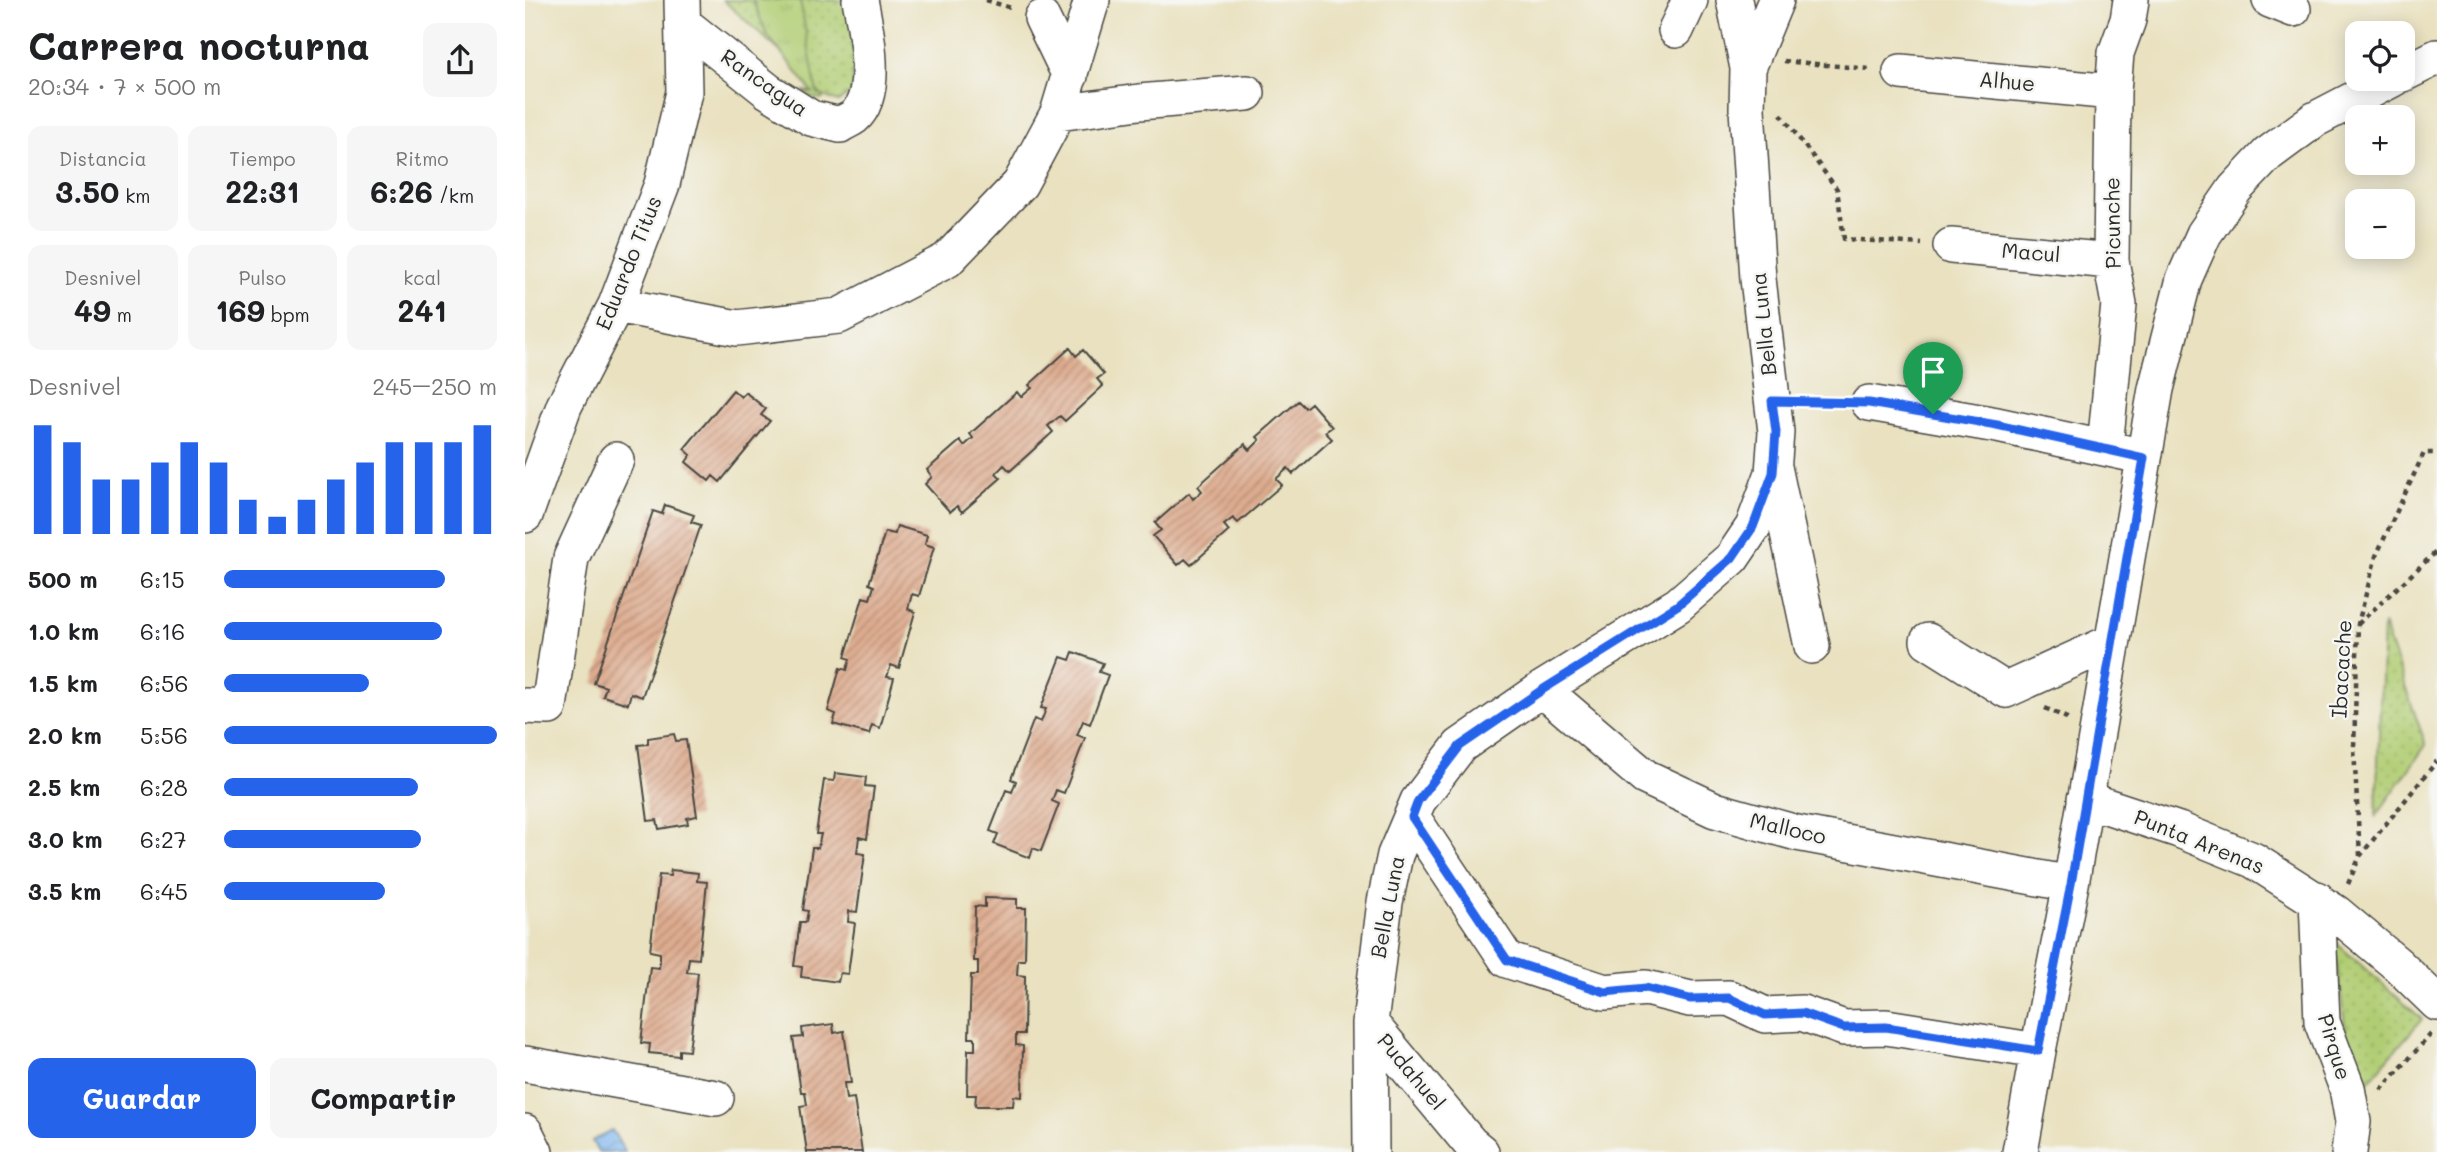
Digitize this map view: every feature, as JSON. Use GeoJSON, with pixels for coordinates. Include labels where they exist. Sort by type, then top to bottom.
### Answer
{"type":"FeatureCollection","features":[{"type":"Feature","properties":{"kind":"street","name":"Rancagua"},"geometry":{"type":"LineString","coordinates":[[683,12],[768,91],[811,118],[840,125],[856,116],[866,95],[870,64],[860,0]]}},
{"type":"Feature","properties":{"kind":"street"},"geometry":{"type":"LineString","coordinates":[[616,305],[737,328],[839,316],[947,260],[1020,184],[1058,113],[1092,0]]}},
{"type":"Feature","properties":{"kind":"street"},"geometry":{"type":"LineString","coordinates":[[1734,0],[1750,63]]}},
{"type":"Feature","properties":{"kind":"street","name":"Bella Luna"},"geometry":{"type":"LineString","coordinates":[[1371,1152],[1370,1023],[1385,902],[1395,856],[1418,801],[1460,746],[1542,690],[1678,605],[1732,558],[1753,527],[1774,467],[1776,432],[1758,279],[1747,110],[1750,63],[1776,0]]}},
{"type":"Feature","properties":{"kind":"street","name":"Picunche"},"geometry":{"type":"LineString","coordinates":[[2105,447],[2119,304],[2111,261],[2113,92],[2116,53],[2128,20],[2130,0]]}},
{"type":"Feature","properties":{"kind":"street","name":"Eduardo Titus"},"geometry":{"type":"LineString","coordinates":[[525,514],[563,406],[616,305],[661,184],[684,92],[683,12]]}},
{"type":"Feature","properties":{"kind":"street"},"geometry":{"type":"LineString","coordinates":[[1042,18],[1070,76]]}},
{"type":"Feature","properties":{"kind":"street"},"geometry":{"type":"LineString","coordinates":[[2415,68],[2437,57]]}},
{"type":"Feature","properties":{"kind":"street","name":"Alhue"},"geometry":{"type":"LineString","coordinates":[[1901,72],[2113,92]]}},
{"type":"Feature","properties":{"kind":"street"},"geometry":{"type":"LineString","coordinates":[[2020,1152],[2071,884],[2159,377],[2181,292],[2204,234],[2235,189],[2268,153],[2314,120],[2370,91]]}},
{"type":"Feature","properties":{"kind":"street"},"geometry":{"type":"LineString","coordinates":[[1058,113],[1139,102],[1247,93]]}},
{"type":"Feature","properties":{"kind":"street","name":"Macul"},"geometry":{"type":"LineString","coordinates":[[1951,246],[2111,261]]}},
{"type":"Feature","properties":{"kind":"street"},"geometry":{"type":"LineString","coordinates":[[1869,403],[1997,425],[2105,447],[2144,458]]}},
{"type":"Feature","properties":{"kind":"street"},"geometry":{"type":"LineString","coordinates":[[525,706],[549,707],[571,558],[616,460]]}},
{"type":"Feature","properties":{"kind":"street"},"geometry":{"type":"LineString","coordinates":[[1774,467],[1812,646]]}},
{"type":"Feature","properties":{"kind":"street"},"geometry":{"type":"LineString","coordinates":[[1928,641],[2006,690],[2112,642]]}},
{"type":"Feature","properties":{"kind":"street","name":"Malloco"},"geometry":{"type":"LineString","coordinates":[[1542,690],[1645,777],[1715,810],[1797,833],[2071,884]]}},
{"type":"Feature","properties":{"kind":"street","name":"Punta Arenas"},"geometry":{"type":"LineString","coordinates":[[2085,799],[2179,830],[2253,860],[2327,906],[2398,965],[2437,1003]]}},
{"type":"Feature","properties":{"kind":"street"},"geometry":{"type":"LineString","coordinates":[[1412,817],[1507,960],[1605,992],[1646,988],[1690,999],[1729,998],[1765,1015],[1802,1013],[1844,1028],[1886,1027],[2038,1051]]}},
{"type":"Feature","properties":{"kind":"street","name":"Pirque"},"geometry":{"type":"LineString","coordinates":[[2327,906],[2322,1022],[2347,1088],[2351,1137]]}},
{"type":"Feature","properties":{"kind":"street","name":"Pudahuel"},"geometry":{"type":"LineString","coordinates":[[1370,1023],[1470,1143],[1481,1152]]}},
{"type":"Feature","properties":{"kind":"street"},"geometry":{"type":"LineString","coordinates":[[525,1065],[716,1098]]}},
{"type":"Feature","properties":{"kind":"street"},"geometry":{"type":"LineString","coordinates":[[525,1132],[535,1152]]}},
{"type":"Feature","properties":{"kind":"path"},"geometry":{"type":"LineString","coordinates":[[1750,63],[1901,72]]}},
{"type":"Feature","properties":{"kind":"path"},"geometry":{"type":"LineString","coordinates":[[1780,112],[1836,189],[1844,239],[1951,246]]}},
{"type":"Feature","properties":{"kind":"path"},"geometry":{"type":"LineString","coordinates":[[1772,401],[1869,403]]}},
{"type":"Feature","properties":{"kind":"path","name":"Ibacache"},"geometry":{"type":"LineString","coordinates":[[2360,856],[2354,748],[2358,624],[2376,556],[2424,453],[2437,453]]}},
{"type":"Feature","properties":{"kind":"path"},"geometry":{"type":"LineString","coordinates":[[2358,624],[2437,551]]}},
{"type":"Feature","properties":{"kind":"path"},"geometry":{"type":"LineString","coordinates":[[2006,690],[2097,731]]}},
{"type":"Feature","properties":{"kind":"path"},"geometry":{"type":"LineString","coordinates":[[2327,906],[2360,856],[2437,761]]}},
{"type":"Feature","properties":{"kind":"path"},"geometry":{"type":"LineString","coordinates":[[2351,1137],[2437,1027]]}},
{"type":"Feature","properties":{"kind":"green space"},"geometry":{"type":"Polygon","coordinates":[[[723,0],[853,0],[853,91],[838,102],[821,95],[795,65],[723,0]]]}},
{"type":"Feature","properties":{"kind":"green space"},"geometry":{"type":"Polygon","coordinates":[[[753,0],[800,0],[817,94],[822,95],[823,99],[812,98],[804,91],[812,92],[766,33],[753,0]]]}},
{"type":"Feature","properties":{"kind":"green space"},"geometry":{"type":"Polygon","coordinates":[[[2383,624],[2426,745],[2376,816],[2383,624]]]}},
{"type":"Feature","properties":{"kind":"green space"},"geometry":{"type":"Polygon","coordinates":[[[2334,941],[2422,1019],[2368,1082],[2347,1042],[2334,941]]]}},
{"type":"Feature","properties":{"kind":"water"},"geometry":{"type":"Polygon","coordinates":[[[612,1130],[625,1152],[598,1152],[592,1141],[612,1130]]]}},
{"type":"Feature","properties":{"kind":"building"},"geometry":{"type":"Polygon","coordinates":[[[1070,348],[1076,356],[1083,350],[1104,374],[1097,379],[1103,386],[1065,421],[1060,416],[1048,426],[1053,432],[1010,471],[1004,465],[996,473],[1001,478],[962,512],[957,506],[950,512],[925,484],[932,477],[927,470],[960,441],[964,446],[973,438],[970,434],[1017,392],[1021,397],[1032,388],[1029,385],[1070,348]]]}},
{"type":"Feature","properties":{"kind":"building"},"geometry":{"type":"Polygon","coordinates":[[[733,390],[741,397],[745,392],[766,409],[761,415],[770,421],[720,482],[713,476],[709,481],[686,462],[691,455],[684,449],[733,390]]]}},
{"type":"Feature","properties":{"kind":"building"},"geometry":{"type":"Polygon","coordinates":[[[1298,401],[1305,408],[1311,403],[1332,427],[1325,432],[1332,439],[1293,474],[1288,468],[1276,479],[1282,485],[1238,523],[1233,518],[1224,525],[1229,531],[1191,565],[1185,559],[1178,565],[1153,536],[1161,530],[1155,523],[1189,493],[1193,499],[1202,491],[1198,486],[1245,444],[1250,450],[1260,440],[1257,437],[1298,401]]]}},
{"type":"Feature","properties":{"kind":"building"},"geometry":{"type":"Polygon","coordinates":[[[665,505],[694,515],[691,522],[701,525],[642,697],[631,693],[628,704],[603,696],[606,687],[594,683],[653,511],[662,514],[665,505]]]}},
{"type":"Feature","properties":{"kind":"building"},"geometry":{"type":"Polygon","coordinates":[[[897,526],[927,535],[925,544],[934,547],[919,596],[912,594],[908,609],[915,612],[899,668],[891,665],[887,677],[894,678],[880,728],[872,725],[869,734],[833,724],[836,714],[828,711],[840,668],[847,670],[850,659],[845,657],[863,597],[870,599],[874,586],[869,584],[885,532],[895,534],[897,526]]]}},
{"type":"Feature","properties":{"kind":"building"},"geometry":{"type":"Polygon","coordinates":[[[1073,652],[1103,663],[1099,672],[1108,675],[1090,724],[1083,721],[1077,735],[1085,738],[1064,793],[1056,790],[1052,801],[1059,804],[1041,851],[1033,848],[1030,858],[994,844],[998,834],[990,831],[1006,790],[1012,792],[1016,781],[1011,779],[1034,719],[1041,722],[1046,709],[1041,708],[1061,657],[1070,660],[1073,652]]]}},
{"type":"Feature","properties":{"kind":"building"},"geometry":{"type":"Polygon","coordinates":[[[674,734],[676,741],[686,740],[697,816],[687,818],[688,824],[659,829],[657,820],[648,821],[638,745],[648,744],[648,738],[674,734]]]}},
{"type":"Feature","properties":{"kind":"building"},"geometry":{"type":"Polygon","coordinates":[[[835,773],[866,777],[865,786],[874,787],[867,839],[859,837],[857,853],[865,854],[857,912],[849,911],[848,922],[855,923],[848,974],[840,973],[838,982],[801,977],[802,967],[794,966],[800,922],[806,922],[808,911],[803,910],[812,848],[818,848],[821,834],[816,834],[824,780],[834,781],[835,773]]]}},
{"type":"Feature","properties":{"kind":"building"},"geometry":{"type":"Polygon","coordinates":[[[671,870],[698,873],[697,881],[707,882],[699,959],[689,958],[687,972],[698,973],[689,1051],[679,1050],[679,1056],[649,1053],[650,1044],[641,1043],[650,967],[659,968],[660,961],[660,953],[650,951],[659,875],[670,876],[671,870]]]}},
{"type":"Feature","properties":{"kind":"building"},"geometry":{"type":"Polygon","coordinates":[[[985,898],[1017,899],[1017,908],[1026,908],[1025,960],[1018,960],[1017,975],[1025,976],[1024,1034],[1016,1034],[1016,1045],[1023,1046],[1022,1097],[1014,1096],[1013,1106],[975,1106],[976,1095],[967,1095],[968,1050],[975,1050],[975,1038],[969,1038],[971,975],[978,975],[978,961],[974,961],[975,906],[985,907],[985,898]]]}},
{"type":"Feature","properties":{"kind":"building"},"geometry":{"type":"Polygon","coordinates":[[[833,1024],[834,1033],[844,1031],[851,1083],[844,1083],[846,1099],[854,1098],[862,1152],[807,1152],[800,1106],[807,1105],[805,1092],[801,1092],[793,1038],[803,1037],[802,1028],[833,1024]]]}},
{"type":"Feature","properties":{"kind":"route"},"geometry":{"type":"LineString","coordinates":[[1772,401],[1869,403],[1933,414],[2105,447],[2144,458],[2071,884],[2038,1051],[1886,1027],[1844,1028],[1802,1013],[1765,1015],[1729,998],[1690,999],[1646,988],[1605,992],[1507,960],[1412,817],[1418,801],[1460,746],[1542,690],[1678,605],[1732,558],[1753,527],[1773,473],[1776,432],[1772,401]]}}]}
